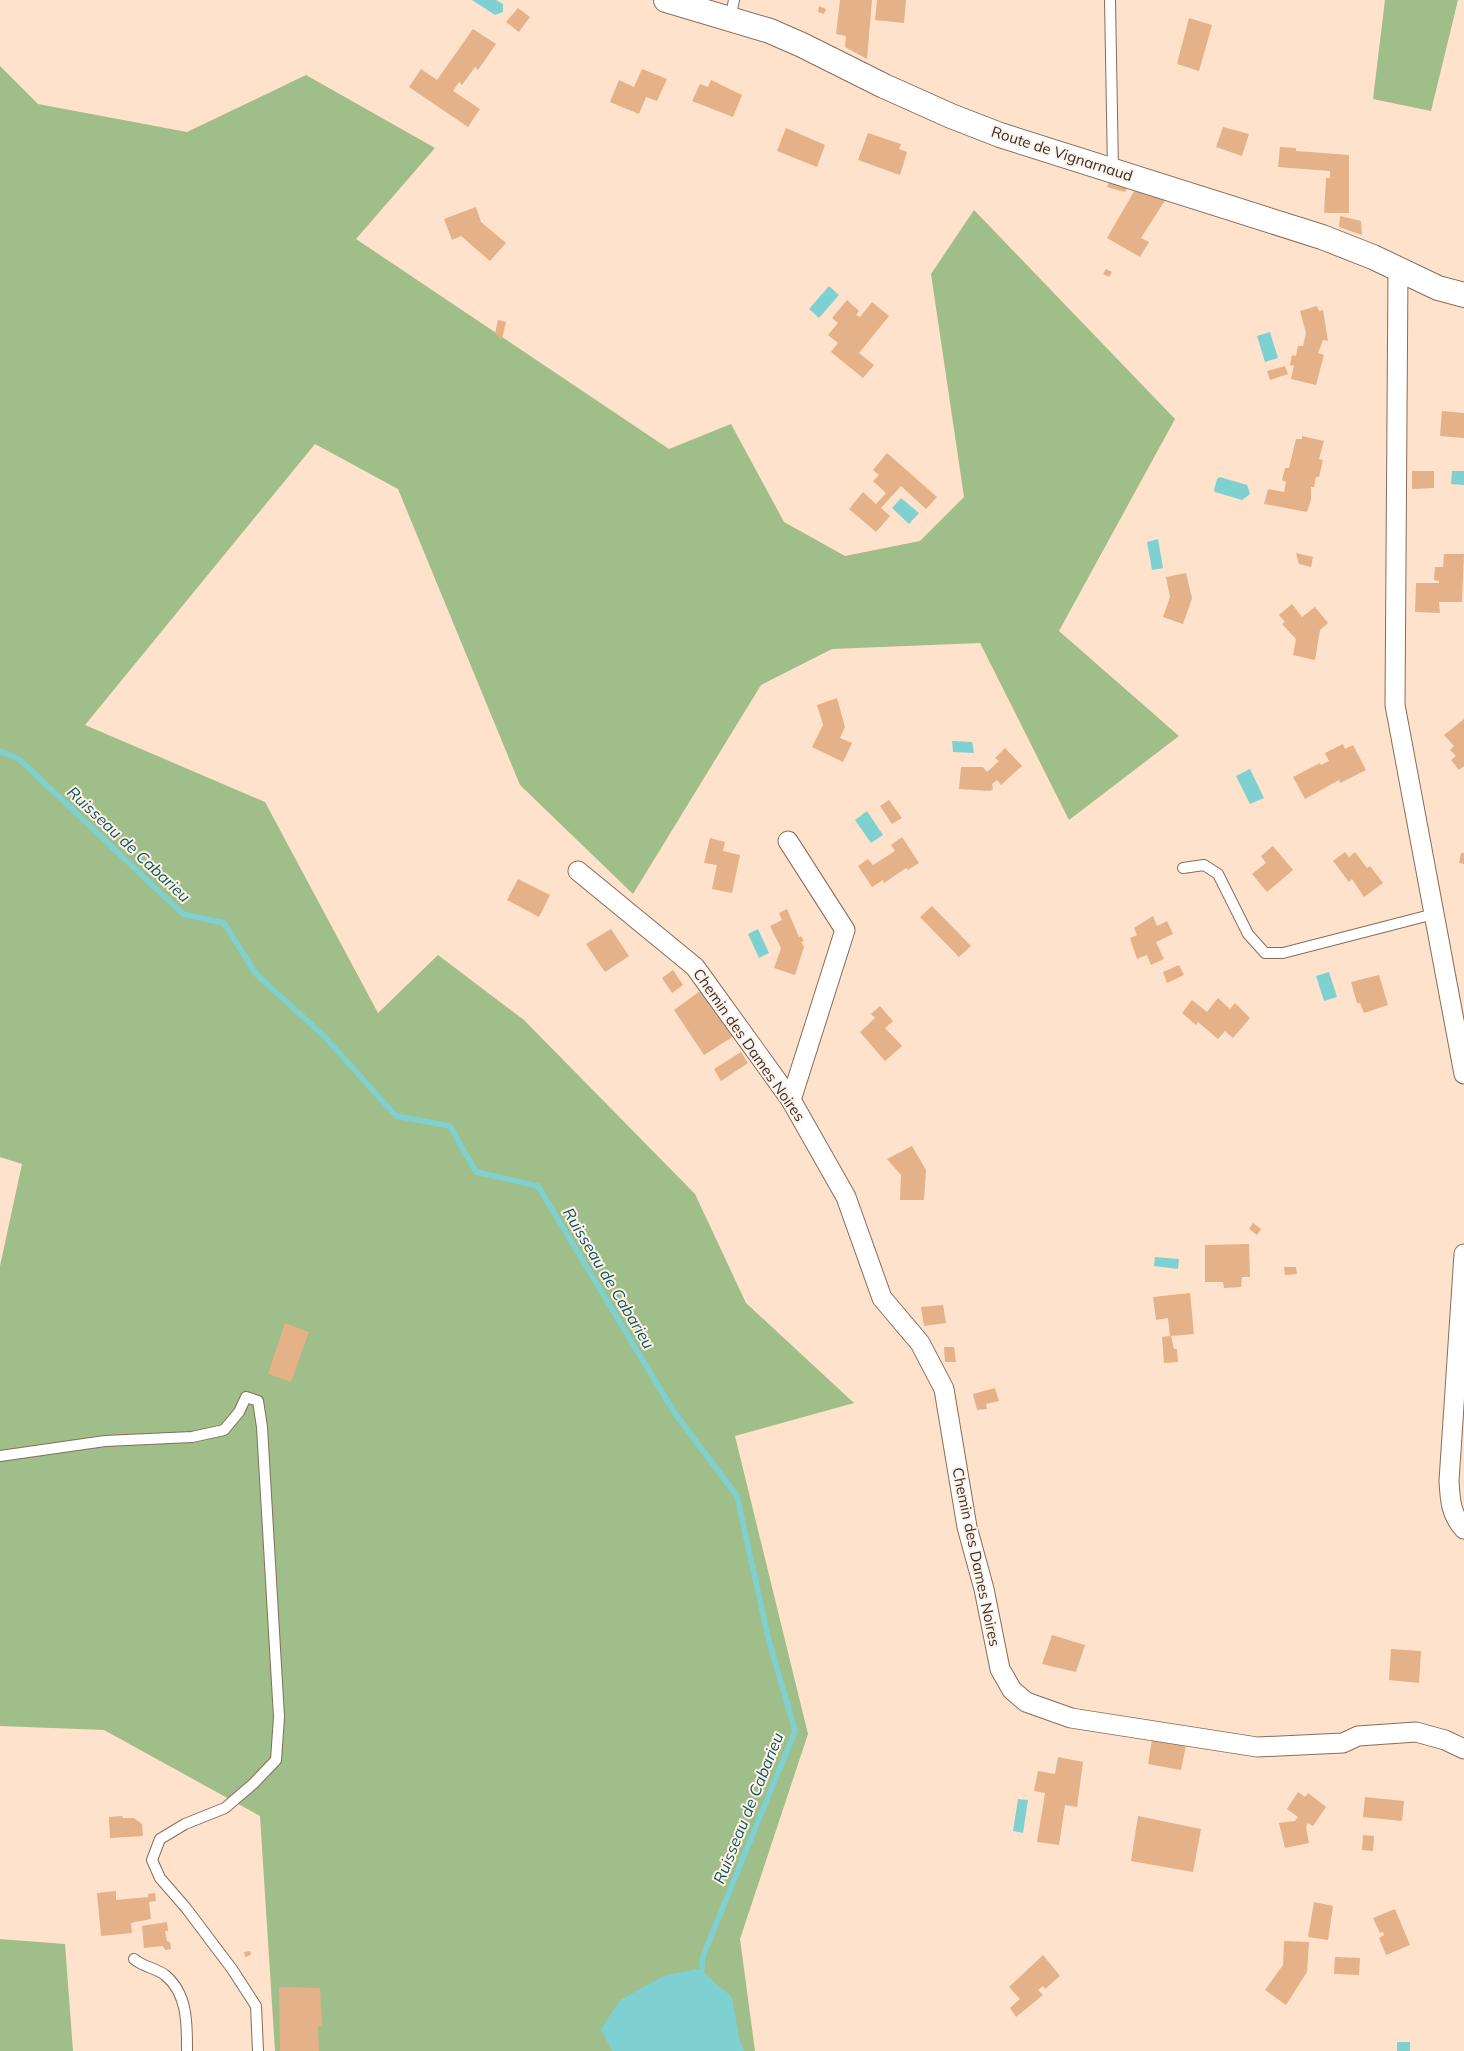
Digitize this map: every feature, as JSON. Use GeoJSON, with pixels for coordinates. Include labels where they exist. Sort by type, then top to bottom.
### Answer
{"type":"FeatureCollection","features":[{"type":"Feature","properties":{"kind":"street","name":"Route de Vignarnaud"},"geometry":{"type":"LineString","coordinates":[[666,0],[732,10],[770,31],[951,116],[1000,135],[1322,238],[1373,257],[1438,288],[1464,295]]}},
{"type":"Feature","properties":{"kind":"street"},"geometry":{"type":"LineString","coordinates":[[1398,270],[1395,705],[1464,1074]]}},
{"type":"Feature","properties":{"kind":"street"},"geometry":{"type":"LineString","coordinates":[[788,841],[844,930],[791,1100]]}},
{"type":"Feature","properties":{"kind":"street","name":"Chemin des Dames Noires"},"geometry":{"type":"LineString","coordinates":[[578,872],[695,966],[791,1100],[846,1197],[882,1298],[920,1342],[944,1389],[967,1527],[984,1589],[1000,1670],[1012,1690],[1026,1702],[1071,1718],[1257,1747],[1343,1743],[1358,1736],[1416,1732],[1445,1740],[1464,1750]]}},
{"type":"Feature","properties":{"kind":"street"},"geometry":{"type":"LineString","coordinates":[[1464,1254],[1449,1482],[1451,1505],[1458,1521],[1464,1528]]}},
{"type":"Feature","properties":{"kind":"lane"},"geometry":{"type":"LineString","coordinates":[[1110,0],[1113,170]]}},
{"type":"Feature","properties":{"kind":"lane"},"geometry":{"type":"LineString","coordinates":[[1183,868],[1204,865],[1218,874],[1248,934],[1265,953],[1283,953],[1434,914]]}},
{"type":"Feature","properties":{"kind":"lane"},"geometry":{"type":"LineString","coordinates":[[0,1456],[105,1441],[192,1437],[224,1430],[239,1412],[246,1397],[258,1401],[262,1427],[279,1718],[276,1760],[226,1808],[185,1824],[160,1839],[152,1860],[160,1878],[186,1908],[256,2006],[258,2051]]}},
{"type":"Feature","properties":{"kind":"lane"},"geometry":{"type":"LineString","coordinates":[[134,1959],[140,1964],[165,1975],[180,1993],[186,2017],[187,2051]]}},
{"type":"Feature","properties":{"kind":"green space"},"geometry":{"type":"Polygon","coordinates":[[[1385,0],[1458,0],[1431,111],[1373,99],[1385,0]]]}},
{"type":"Feature","properties":{"kind":"green space"},"geometry":{"type":"Polygon","coordinates":[[[0,66],[38,104],[187,132],[306,75],[435,148],[356,239],[669,449],[731,424],[784,522],[845,556],[920,541],[964,497],[931,274],[974,210],[1175,419],[1059,631],[1179,736],[1069,820],[980,643],[832,649],[761,685],[633,894],[520,785],[398,489],[315,444],[85,725],[265,802],[378,1013],[438,955],[524,1020],[695,1194],[746,1303],[854,1403],[735,1436],[808,1734],[740,1939],[755,2051],[275,2051],[260,1816],[104,1730],[0,1726],[0,1266],[22,1164],[0,1157],[0,66]]]}},
{"type":"Feature","properties":{"kind":"green space"},"geometry":{"type":"Polygon","coordinates":[[[0,1939],[65,1944],[73,2051],[0,2051],[0,1939]]]}},
{"type":"Feature","properties":{"kind":"water"},"geometry":{"type":"Polygon","coordinates":[[[472,0],[496,0],[503,4],[503,12],[495,15],[472,0]]]}},
{"type":"Feature","properties":{"kind":"water"},"geometry":{"type":"Polygon","coordinates":[[[829,286],[839,295],[819,318],[809,309],[829,286]]]}},
{"type":"Feature","properties":{"kind":"water"},"geometry":{"type":"Polygon","coordinates":[[[1270,332],[1278,358],[1265,362],[1257,336],[1270,332]]]}},
{"type":"Feature","properties":{"kind":"water"},"geometry":{"type":"Polygon","coordinates":[[[1452,471],[1464,471],[1464,485],[1451,484],[1452,471]]]}},
{"type":"Feature","properties":{"kind":"water"},"geometry":{"type":"Polygon","coordinates":[[[1220,477],[1247,485],[1249,495],[1242,500],[1215,492],[1217,479],[1220,477]]]}},
{"type":"Feature","properties":{"kind":"water"},"geometry":{"type":"Polygon","coordinates":[[[901,498],[919,513],[909,524],[892,508],[901,498]]]}},
{"type":"Feature","properties":{"kind":"water"},"geometry":{"type":"Polygon","coordinates":[[[1158,539],[1163,568],[1152,570],[1147,542],[1158,539]]]}},
{"type":"Feature","properties":{"kind":"water"},"geometry":{"type":"Polygon","coordinates":[[[952,741],[972,742],[974,753],[953,752],[952,741]]]}},
{"type":"Feature","properties":{"kind":"water"},"geometry":{"type":"Polygon","coordinates":[[[1250,769],[1264,798],[1250,804],[1236,776],[1250,769]]]}},
{"type":"Feature","properties":{"kind":"water"},"geometry":{"type":"Polygon","coordinates":[[[867,811],[883,835],[871,843],[855,820],[867,811]]]}},
{"type":"Feature","properties":{"kind":"water"},"geometry":{"type":"Polygon","coordinates":[[[758,929],[769,953],[759,958],[748,934],[758,929]]]}},
{"type":"Feature","properties":{"kind":"water"},"geometry":{"type":"Polygon","coordinates":[[[1329,972],[1337,997],[1324,1001],[1316,976],[1329,972]]]}},
{"type":"Feature","properties":{"kind":"water"},"geometry":{"type":"Polygon","coordinates":[[[1155,1257],[1179,1259],[1178,1269],[1154,1266],[1155,1257]]]}},
{"type":"Feature","properties":{"kind":"water"},"geometry":{"type":"Polygon","coordinates":[[[1018,1799],[1028,1800],[1023,1833],[1013,1831],[1018,1799]]]}},
{"type":"Feature","properties":{"kind":"water"},"geometry":{"type":"Polygon","coordinates":[[[699,1969],[732,1997],[739,2038],[744,2051],[612,2051],[601,2029],[620,2000],[666,1975],[699,1969]]]}},
{"type":"Feature","properties":{"kind":"water"},"geometry":{"type":"Polygon","coordinates":[[[1397,2042],[1410,2042],[1410,2051],[1397,2051],[1397,2042]]]}},
{"type":"Feature","properties":{"kind":"building"},"geometry":{"type":"Polygon","coordinates":[[[840,0],[872,0],[867,59],[845,47],[846,36],[836,34],[840,0]]]}},
{"type":"Feature","properties":{"kind":"building"},"geometry":{"type":"Polygon","coordinates":[[[877,0],[906,0],[904,23],[875,20],[877,0]]]}},
{"type":"Feature","properties":{"kind":"building"},"geometry":{"type":"Polygon","coordinates":[[[819,6],[826,9],[824,14],[818,12],[819,6]]]}},
{"type":"Feature","properties":{"kind":"building"},"geometry":{"type":"Polygon","coordinates":[[[518,8],[530,17],[519,32],[506,22],[518,8]]]}},
{"type":"Feature","properties":{"kind":"building"},"geometry":{"type":"Polygon","coordinates":[[[1189,18],[1212,25],[1199,71],[1177,64],[1189,18]]]}},
{"type":"Feature","properties":{"kind":"building"},"geometry":{"type":"Polygon","coordinates":[[[473,29],[496,44],[478,70],[475,67],[462,85],[459,82],[453,91],[480,109],[468,127],[409,87],[421,69],[437,80],[473,29]]]}},
{"type":"Feature","properties":{"kind":"building"},"geometry":{"type":"Polygon","coordinates":[[[642,69],[667,79],[657,101],[646,97],[639,114],[610,102],[619,80],[634,87],[642,69]]]}},
{"type":"Feature","properties":{"kind":"building"},"geometry":{"type":"Polygon","coordinates":[[[711,80],[742,95],[733,117],[692,101],[700,84],[708,87],[711,80]]]}},
{"type":"Feature","properties":{"kind":"building"},"geometry":{"type":"Polygon","coordinates":[[[1223,127],[1249,134],[1242,156],[1216,147],[1223,127]]]}},
{"type":"Feature","properties":{"kind":"building"},"geometry":{"type":"Polygon","coordinates":[[[786,128],[825,145],[817,167],[777,151],[786,128]]]}},
{"type":"Feature","properties":{"kind":"building"},"geometry":{"type":"Polygon","coordinates":[[[868,133],[901,144],[899,149],[907,152],[900,175],[858,160],[868,133]]]}},
{"type":"Feature","properties":{"kind":"building"},"geometry":{"type":"Polygon","coordinates":[[[1280,147],[1296,148],[1296,151],[1349,155],[1349,213],[1324,213],[1326,178],[1330,178],[1330,171],[1278,167],[1280,147]]]}},
{"type":"Feature","properties":{"kind":"building"},"geometry":{"type":"Polygon","coordinates":[[[1110,180],[1128,186],[1125,192],[1107,187],[1110,180]]]}},
{"type":"Feature","properties":{"kind":"building"},"geometry":{"type":"Polygon","coordinates":[[[1136,188],[1166,199],[1141,238],[1149,242],[1140,257],[1107,238],[1136,188]]]}},
{"type":"Feature","properties":{"kind":"building"},"geometry":{"type":"Polygon","coordinates":[[[476,207],[481,222],[506,243],[490,261],[461,236],[452,240],[444,219],[476,207]]]}},
{"type":"Feature","properties":{"kind":"building"},"geometry":{"type":"Polygon","coordinates":[[[1340,216],[1361,221],[1362,235],[1339,227],[1340,216]]]}},
{"type":"Feature","properties":{"kind":"building"},"geometry":{"type":"Polygon","coordinates":[[[1106,269],[1112,272],[1109,277],[1103,274],[1106,269]]]}},
{"type":"Feature","properties":{"kind":"building"},"geometry":{"type":"Polygon","coordinates":[[[847,300],[859,311],[856,315],[860,317],[872,302],[889,316],[859,353],[874,365],[863,378],[831,352],[838,343],[828,335],[838,323],[832,318],[847,300]]]}},
{"type":"Feature","properties":{"kind":"building"},"geometry":{"type":"Polygon","coordinates":[[[1317,306],[1319,311],[1323,310],[1328,341],[1323,340],[1318,353],[1324,355],[1316,385],[1291,379],[1294,366],[1290,365],[1292,355],[1296,356],[1298,346],[1303,346],[1306,333],[1300,311],[1317,306]]]}},
{"type":"Feature","properties":{"kind":"building"},"geometry":{"type":"Polygon","coordinates":[[[498,320],[506,322],[502,339],[495,334],[498,320]]]}},
{"type":"Feature","properties":{"kind":"building"},"geometry":{"type":"Polygon","coordinates":[[[1285,366],[1288,374],[1270,380],[1267,371],[1285,366]]]}},
{"type":"Feature","properties":{"kind":"building"},"geometry":{"type":"Polygon","coordinates":[[[1442,411],[1464,413],[1464,438],[1440,436],[1442,411]]]}},
{"type":"Feature","properties":{"kind":"building"},"geometry":{"type":"Polygon","coordinates":[[[1302,436],[1324,441],[1319,459],[1323,460],[1319,477],[1316,477],[1314,487],[1311,487],[1311,500],[1307,512],[1264,504],[1268,489],[1284,492],[1286,482],[1282,480],[1285,468],[1289,468],[1296,439],[1302,439],[1302,436]]]}},
{"type":"Feature","properties":{"kind":"building"},"geometry":{"type":"Polygon","coordinates":[[[887,453],[937,497],[926,509],[901,486],[881,508],[890,516],[876,532],[849,509],[863,492],[876,504],[886,493],[873,481],[879,475],[873,470],[887,453]]]}},
{"type":"Feature","properties":{"kind":"building"},"geometry":{"type":"Polygon","coordinates":[[[1412,471],[1434,471],[1434,488],[1412,489],[1412,471]]]}},
{"type":"Feature","properties":{"kind":"building"},"geometry":{"type":"Polygon","coordinates":[[[1296,553],[1313,557],[1311,567],[1299,564],[1296,553]]]}},
{"type":"Feature","properties":{"kind":"building"},"geometry":{"type":"Polygon","coordinates":[[[1444,554],[1464,554],[1462,602],[1439,602],[1440,613],[1415,612],[1416,583],[1439,583],[1439,581],[1434,580],[1435,567],[1443,567],[1444,554]]]}},
{"type":"Feature","properties":{"kind":"building"},"geometry":{"type":"Polygon","coordinates":[[[1186,573],[1192,598],[1183,624],[1163,617],[1170,597],[1166,577],[1186,573]]]}},
{"type":"Feature","properties":{"kind":"building"},"geometry":{"type":"Polygon","coordinates":[[[1292,604],[1302,617],[1315,607],[1328,623],[1320,630],[1315,660],[1293,655],[1296,639],[1282,624],[1285,622],[1279,615],[1292,604]]]}},
{"type":"Feature","properties":{"kind":"building"},"geometry":{"type":"Polygon","coordinates":[[[837,698],[845,727],[840,738],[852,743],[843,762],[812,747],[823,725],[817,705],[837,698]]]}},
{"type":"Feature","properties":{"kind":"building"},"geometry":{"type":"Polygon","coordinates":[[[1464,719],[1464,766],[1459,770],[1451,760],[1456,756],[1450,750],[1454,746],[1444,735],[1464,719]]]}},
{"type":"Feature","properties":{"kind":"building"},"geometry":{"type":"Polygon","coordinates":[[[1343,744],[1345,749],[1353,745],[1366,770],[1340,783],[1339,780],[1305,799],[1293,777],[1320,763],[1321,765],[1329,761],[1325,753],[1343,744]]]}},
{"type":"Feature","properties":{"kind":"building"},"geometry":{"type":"Polygon","coordinates":[[[1005,748],[1022,766],[1001,785],[997,780],[992,784],[993,789],[990,791],[959,789],[961,767],[983,767],[987,772],[999,761],[995,758],[1005,748]]]}},
{"type":"Feature","properties":{"kind":"building"},"geometry":{"type":"Polygon","coordinates":[[[889,800],[902,818],[892,824],[880,806],[889,800]]]}},
{"type":"Feature","properties":{"kind":"building"},"geometry":{"type":"Polygon","coordinates":[[[902,837],[919,863],[908,870],[906,868],[884,883],[883,880],[872,887],[858,866],[868,859],[873,865],[895,851],[891,845],[902,837]]]}},
{"type":"Feature","properties":{"kind":"building"},"geometry":{"type":"Polygon","coordinates":[[[710,838],[725,842],[723,851],[740,855],[732,893],[712,889],[717,865],[704,863],[710,838]]]}},
{"type":"Feature","properties":{"kind":"building"},"geometry":{"type":"Polygon","coordinates":[[[1273,846],[1293,870],[1267,892],[1252,874],[1266,863],[1261,856],[1273,846]]]}},
{"type":"Feature","properties":{"kind":"building"},"geometry":{"type":"Polygon","coordinates":[[[1345,852],[1349,857],[1355,852],[1367,868],[1370,866],[1383,883],[1364,897],[1352,879],[1349,882],[1333,861],[1345,852]]]}},
{"type":"Feature","properties":{"kind":"building"},"geometry":{"type":"Polygon","coordinates":[[[1461,853],[1464,853],[1464,864],[1459,863],[1461,853]]]}},
{"type":"Feature","properties":{"kind":"building"},"geometry":{"type":"Polygon","coordinates":[[[518,879],[550,895],[539,917],[507,900],[518,879]]]}},
{"type":"Feature","properties":{"kind":"building"},"geometry":{"type":"Polygon","coordinates":[[[932,906],[971,946],[959,957],[920,917],[932,906]]]}},
{"type":"Feature","properties":{"kind":"building"},"geometry":{"type":"Polygon","coordinates":[[[787,909],[799,937],[801,936],[804,941],[801,942],[804,947],[795,975],[774,968],[781,948],[770,926],[782,920],[779,913],[787,909]]]}},
{"type":"Feature","properties":{"kind":"building"},"geometry":{"type":"Polygon","coordinates":[[[1153,916],[1157,926],[1167,921],[1173,934],[1156,942],[1164,959],[1151,965],[1147,955],[1137,959],[1130,938],[1137,935],[1134,928],[1153,916]]]}},
{"type":"Feature","properties":{"kind":"building"},"geometry":{"type":"Polygon","coordinates":[[[611,929],[629,956],[605,972],[586,944],[611,929]]]}},
{"type":"Feature","properties":{"kind":"building"},"geometry":{"type":"Polygon","coordinates":[[[1179,965],[1184,975],[1167,983],[1163,972],[1179,965]]]}},
{"type":"Feature","properties":{"kind":"building"},"geometry":{"type":"Polygon","coordinates":[[[673,970],[683,985],[672,993],[662,978],[673,970]]]}},
{"type":"Feature","properties":{"kind":"building"},"geometry":{"type":"Polygon","coordinates":[[[1379,975],[1388,1005],[1364,1013],[1360,1003],[1357,1003],[1351,982],[1379,975]]]}},
{"type":"Feature","properties":{"kind":"building"},"geometry":{"type":"Polygon","coordinates":[[[703,989],[734,1036],[704,1055],[674,1010],[703,989]]]}},
{"type":"Feature","properties":{"kind":"building"},"geometry":{"type":"Polygon","coordinates":[[[1218,998],[1230,1009],[1235,1003],[1250,1018],[1233,1038],[1225,1031],[1218,1039],[1198,1022],[1196,1025],[1182,1013],[1192,1000],[1207,1012],[1218,998]]]}},
{"type":"Feature","properties":{"kind":"building"},"geometry":{"type":"Polygon","coordinates":[[[880,1006],[893,1021],[885,1028],[902,1046],[885,1061],[860,1032],[875,1018],[871,1014],[880,1006]]]}},
{"type":"Feature","properties":{"kind":"building"},"geometry":{"type":"Polygon","coordinates":[[[741,1052],[748,1063],[721,1081],[714,1069],[741,1052]]]}},
{"type":"Feature","properties":{"kind":"building"},"geometry":{"type":"Polygon","coordinates":[[[912,1146],[926,1170],[924,1200],[900,1200],[901,1175],[887,1159],[912,1146]]]}},
{"type":"Feature","properties":{"kind":"building"},"geometry":{"type":"Polygon","coordinates":[[[1253,1223],[1261,1229],[1257,1235],[1249,1229],[1253,1223]]]}},
{"type":"Feature","properties":{"kind":"building"},"geometry":{"type":"Polygon","coordinates":[[[1249,1244],[1250,1277],[1242,1277],[1241,1287],[1224,1288],[1223,1282],[1205,1282],[1205,1245],[1249,1244]]]}},
{"type":"Feature","properties":{"kind":"building"},"geometry":{"type":"Polygon","coordinates":[[[1284,1267],[1296,1267],[1297,1274],[1285,1275],[1284,1267]]]}},
{"type":"Feature","properties":{"kind":"building"},"geometry":{"type":"Polygon","coordinates":[[[1190,1293],[1194,1334],[1171,1336],[1174,1349],[1177,1349],[1178,1362],[1164,1363],[1162,1337],[1170,1336],[1168,1318],[1156,1320],[1153,1297],[1190,1293]]]}},
{"type":"Feature","properties":{"kind":"building"},"geometry":{"type":"Polygon","coordinates":[[[943,1305],[946,1323],[924,1326],[921,1307],[943,1305]]]}},
{"type":"Feature","properties":{"kind":"building"},"geometry":{"type":"Polygon","coordinates":[[[285,1323],[309,1332],[291,1382],[268,1374],[285,1323]]]}},
{"type":"Feature","properties":{"kind":"building"},"geometry":{"type":"Polygon","coordinates":[[[944,1347],[954,1347],[956,1362],[945,1362],[944,1347]]]}},
{"type":"Feature","properties":{"kind":"building"},"geometry":{"type":"Polygon","coordinates":[[[995,1388],[999,1401],[986,1404],[987,1409],[977,1410],[973,1394],[995,1388]]]}},
{"type":"Feature","properties":{"kind":"building"},"geometry":{"type":"Polygon","coordinates":[[[1052,1635],[1085,1645],[1076,1672],[1042,1664],[1052,1635]]]}},
{"type":"Feature","properties":{"kind":"building"},"geometry":{"type":"Polygon","coordinates":[[[1391,1649],[1421,1651],[1419,1683],[1389,1680],[1391,1649]]]}},
{"type":"Feature","properties":{"kind":"building"},"geometry":{"type":"Polygon","coordinates":[[[1152,1740],[1186,1745],[1181,1770],[1148,1764],[1152,1740]]]}},
{"type":"Feature","properties":{"kind":"building"},"geometry":{"type":"Polygon","coordinates":[[[1058,1757],[1083,1762],[1077,1807],[1065,1805],[1059,1845],[1037,1842],[1045,1793],[1034,1791],[1038,1771],[1055,1774],[1058,1757]]]}},
{"type":"Feature","properties":{"kind":"building"},"geometry":{"type":"Polygon","coordinates":[[[1298,1792],[1305,1797],[1308,1793],[1326,1807],[1313,1826],[1308,1823],[1306,1827],[1309,1843],[1285,1848],[1279,1823],[1295,1821],[1298,1817],[1287,1809],[1298,1792]]]}},
{"type":"Feature","properties":{"kind":"building"},"geometry":{"type":"Polygon","coordinates":[[[1365,1797],[1404,1801],[1402,1821],[1363,1817],[1365,1797]]]}},
{"type":"Feature","properties":{"kind":"building"},"geometry":{"type":"Polygon","coordinates":[[[122,1816],[123,1818],[134,1818],[142,1824],[143,1836],[110,1838],[109,1817],[122,1816]]]}},
{"type":"Feature","properties":{"kind":"building"},"geometry":{"type":"Polygon","coordinates":[[[1138,1816],[1201,1829],[1193,1872],[1131,1861],[1138,1816]]]}},
{"type":"Feature","properties":{"kind":"building"},"geometry":{"type":"Polygon","coordinates":[[[1363,1835],[1374,1836],[1373,1851],[1362,1850],[1363,1835]]]}},
{"type":"Feature","properties":{"kind":"building"},"geometry":{"type":"Polygon","coordinates":[[[116,1891],[116,1900],[148,1897],[148,1894],[155,1893],[156,1901],[149,1902],[151,1919],[131,1923],[132,1933],[101,1936],[97,1893],[116,1891]]]}},
{"type":"Feature","properties":{"kind":"building"},"geometry":{"type":"Polygon","coordinates":[[[1314,1902],[1333,1906],[1328,1940],[1308,1937],[1314,1902]]]}},
{"type":"Feature","properties":{"kind":"building"},"geometry":{"type":"Polygon","coordinates":[[[1395,1909],[1410,1945],[1386,1955],[1379,1938],[1384,1935],[1383,1932],[1380,1933],[1373,1918],[1395,1909]]]}},
{"type":"Feature","properties":{"kind":"building"},"geometry":{"type":"Polygon","coordinates":[[[167,1922],[168,1931],[165,1931],[171,1949],[165,1950],[163,1946],[144,1948],[142,1926],[167,1922]]]}},
{"type":"Feature","properties":{"kind":"building"},"geometry":{"type":"Polygon","coordinates":[[[1284,1941],[1309,1942],[1307,1972],[1286,2005],[1265,1990],[1283,1965],[1284,1941]]]}},
{"type":"Feature","properties":{"kind":"building"},"geometry":{"type":"Polygon","coordinates":[[[250,1951],[251,1955],[245,1957],[244,1952],[250,1951]]]}},
{"type":"Feature","properties":{"kind":"building"},"geometry":{"type":"Polygon","coordinates":[[[1043,1955],[1060,1976],[1045,1989],[1043,1986],[1038,1990],[1043,1995],[1016,2017],[1010,2008],[1020,1999],[1009,1987],[1043,1955]]]}},
{"type":"Feature","properties":{"kind":"building"},"geometry":{"type":"Polygon","coordinates":[[[1335,1957],[1360,1958],[1359,1975],[1334,1974],[1335,1957]]]}},
{"type":"Feature","properties":{"kind":"building"},"geometry":{"type":"Polygon","coordinates":[[[279,1987],[320,1988],[322,2026],[318,2026],[319,2051],[280,2051],[279,1987]]]}},
{"type":"Feature","properties":{"kind":"waterway","name":"Ruisseau de Cabarieu"},"geometry":{"type":"LineString","coordinates":[[0,751],[19,759],[183,914],[224,923],[256,974],[324,1036],[396,1116],[450,1126],[476,1172],[538,1186],[674,1412],[737,1496],[768,1637],[795,1731],[703,1956],[701,1978]]}}]}
